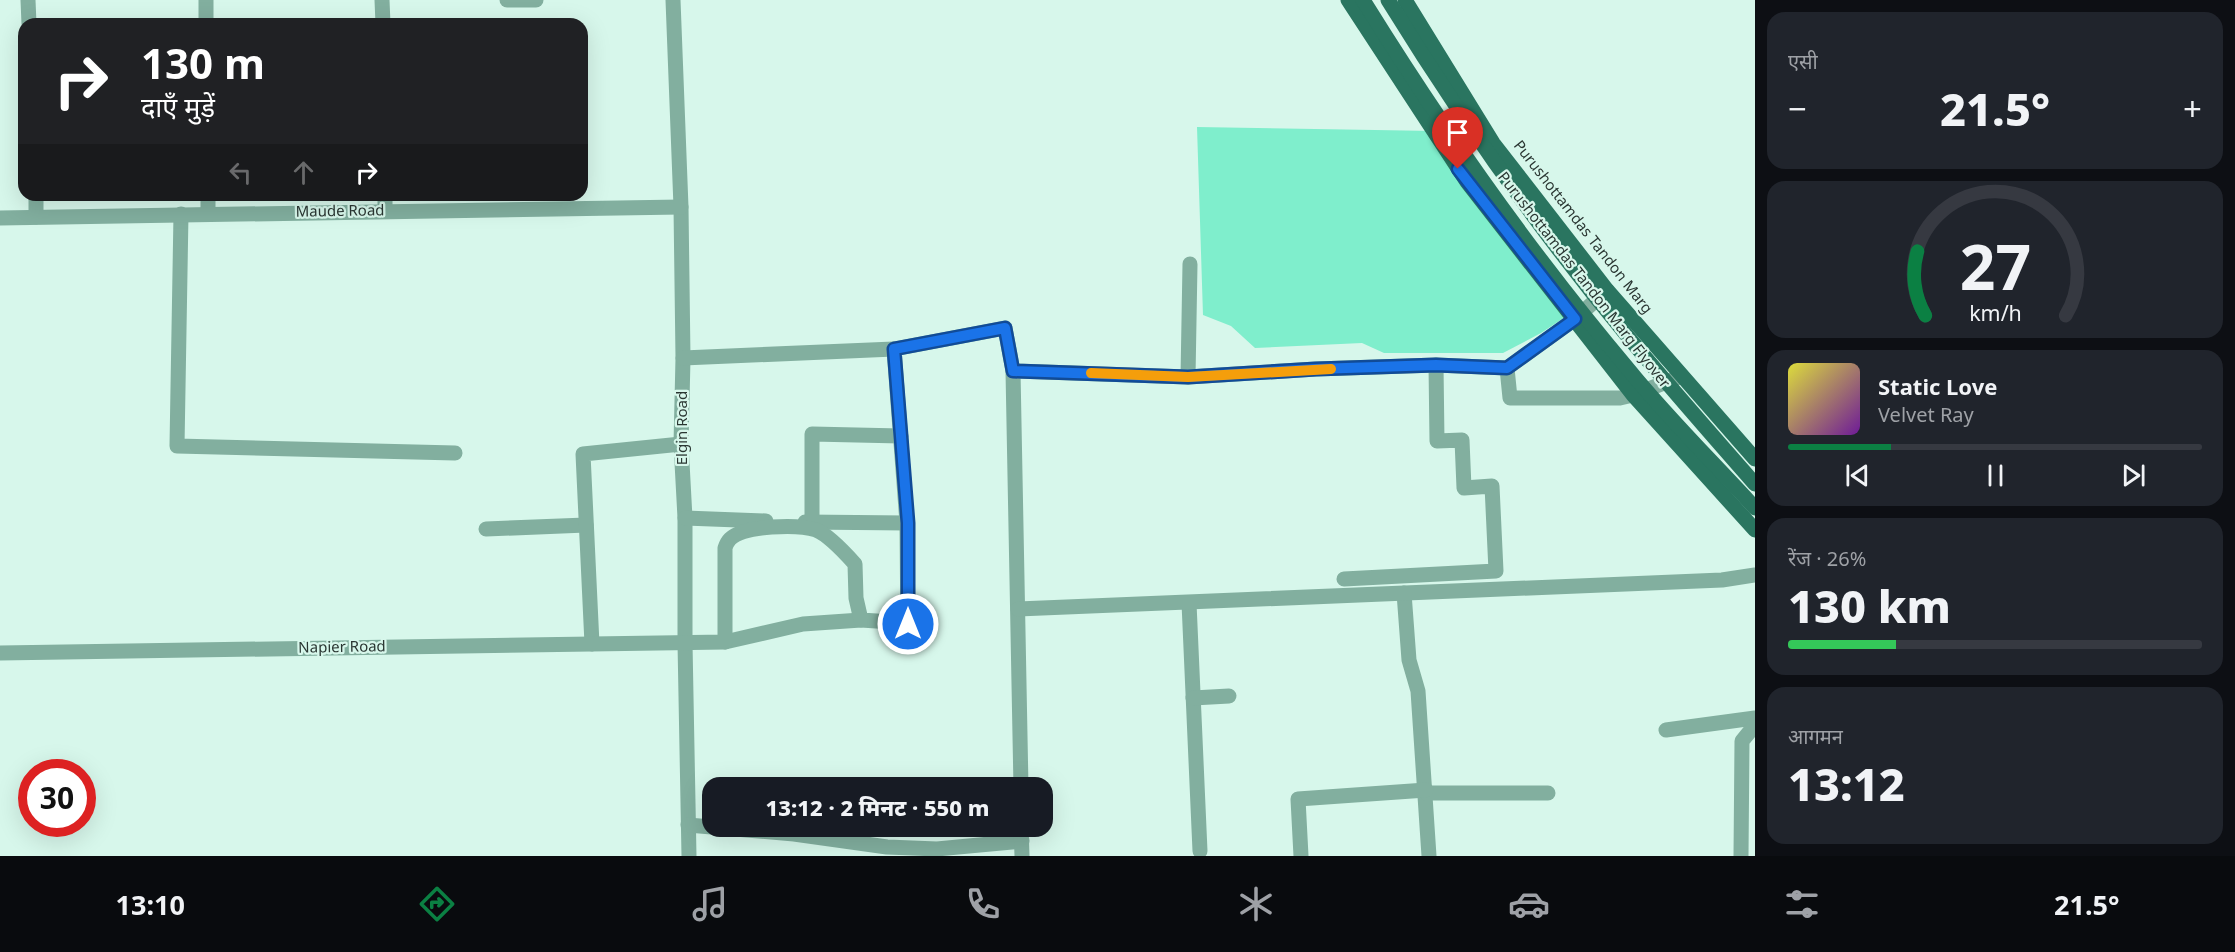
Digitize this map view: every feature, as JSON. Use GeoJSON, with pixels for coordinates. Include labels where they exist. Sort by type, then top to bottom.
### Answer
{"type":"FeatureCollection","features":[{"type":"Feature","properties":{"kind":"main road"},"geometry":{"type":"LineString","coordinates":[[1348,0],[1449,157],[1633,395],[1755,530]]}},
{"type":"Feature","properties":{"kind":"main road","name":"Purushottamdas Tandon Marg Flyover"},"geometry":{"type":"LineString","coordinates":[[1363,0],[1466,159],[1564,289],[1629,371],[1755,508]]}},
{"type":"Feature","properties":{"kind":"main road","name":"Purushottamdas Tandon Marg Flyover"},"geometry":{"type":"LineString","coordinates":[[1388,0],[1490,155],[1566,258],[1624,331],[1755,484]]}},
{"type":"Feature","properties":{"kind":"main road","name":"Purushottamdas Tandon Marg"},"geometry":{"type":"LineString","coordinates":[[1405,0],[1493,142],[1607,290],[1755,459]]}},
{"type":"Feature","properties":{"kind":"street"},"geometry":{"type":"LineString","coordinates":[[28,0],[29,18]]}},
{"type":"Feature","properties":{"kind":"street"},"geometry":{"type":"LineString","coordinates":[[206,0],[206,18]]}},
{"type":"Feature","properties":{"kind":"street"},"geometry":{"type":"LineString","coordinates":[[382,0],[383,18]]}},
{"type":"Feature","properties":{"kind":"street"},"geometry":{"type":"LineString","coordinates":[[507,0],[536,0]]}},
{"type":"Feature","properties":{"kind":"street","name":"Elgin Road"},"geometry":{"type":"LineString","coordinates":[[673,0],[681,207],[683,358],[681,444],[685,519],[689,856]]}},
{"type":"Feature","properties":{"kind":"street"},"geometry":{"type":"LineString","coordinates":[[36,201],[36,217]]}},
{"type":"Feature","properties":{"kind":"street"},"geometry":{"type":"LineString","coordinates":[[208,201],[208,214]]}},
{"type":"Feature","properties":{"kind":"street","name":"Maude Road"},"geometry":{"type":"LineString","coordinates":[[0,218],[208,214],[385,203],[681,207]]}},
{"type":"Feature","properties":{"kind":"street"},"geometry":{"type":"LineString","coordinates":[[181,214],[177,446],[455,453]]}},
{"type":"Feature","properties":{"kind":"street"},"geometry":{"type":"LineString","coordinates":[[1188,377],[1190,264]]}},
{"type":"Feature","properties":{"kind":"street"},"geometry":{"type":"LineString","coordinates":[[1013,371],[1188,377],[1316,369],[1436,365],[1507,368],[1575,319],[1607,290]]}},
{"type":"Feature","properties":{"kind":"street"},"geometry":{"type":"LineString","coordinates":[[683,358],[894,349],[1005,328],[1013,371],[1021,777]]}},
{"type":"Feature","properties":{"kind":"street"},"geometry":{"type":"LineString","coordinates":[[894,349],[908,523],[908,641]]}},
{"type":"Feature","properties":{"kind":"street"},"geometry":{"type":"LineString","coordinates":[[1344,579],[1496,571],[1492,486],[1464,488],[1462,440],[1437,441],[1436,365]]}},
{"type":"Feature","properties":{"kind":"street"},"geometry":{"type":"LineString","coordinates":[[1507,368],[1510,398],[1620,398],[1682,376]]}},
{"type":"Feature","properties":{"kind":"street"},"geometry":{"type":"LineString","coordinates":[[812,522],[812,434],[902,436]]}},
{"type":"Feature","properties":{"kind":"street"},"geometry":{"type":"LineString","coordinates":[[592,644],[583,454],[681,444]]}},
{"type":"Feature","properties":{"kind":"street"},"geometry":{"type":"LineString","coordinates":[[685,519],[908,523]]}},
{"type":"Feature","properties":{"kind":"street"},"geometry":{"type":"LineString","coordinates":[[486,529],[586,525]]}},
{"type":"Feature","properties":{"kind":"street"},"geometry":{"type":"LineString","coordinates":[[725,642],[725,548],[730,538],[754,528],[793,527],[817,531],[840,548],[855,564],[856,598],[861,620]]}},
{"type":"Feature","properties":{"kind":"street"},"geometry":{"type":"LineString","coordinates":[[1018,609],[1722,580],[1755,575]]}},
{"type":"Feature","properties":{"kind":"street"},"geometry":{"type":"LineString","coordinates":[[1404,593],[1409,660],[1418,691],[1429,856]]}},
{"type":"Feature","properties":{"kind":"street"},"geometry":{"type":"LineString","coordinates":[[1189,603],[1200,851]]}},
{"type":"Feature","properties":{"kind":"street","name":"Napier Road"},"geometry":{"type":"LineString","coordinates":[[0,652],[725,642],[802,624],[861,620],[908,624]]}},
{"type":"Feature","properties":{"kind":"street"},"geometry":{"type":"LineString","coordinates":[[1193,698],[1229,696]]}},
{"type":"Feature","properties":{"kind":"street"},"geometry":{"type":"LineString","coordinates":[[1666,730],[1755,718]]}},
{"type":"Feature","properties":{"kind":"street"},"geometry":{"type":"LineString","coordinates":[[1741,856],[1742,741],[1755,725]]}},
{"type":"Feature","properties":{"kind":"street"},"geometry":{"type":"LineString","coordinates":[[1301,856],[1298,799],[1426,791],[1548,793]]}},
{"type":"Feature","properties":{"kind":"street"},"geometry":{"type":"LineString","coordinates":[[688,825],[794,834],[887,847],[937,849],[1022,841]]}},
{"type":"Feature","properties":{"kind":"green space"},"geometry":{"type":"Polygon","coordinates":[[[1197,127],[1435,131],[1576,310],[1541,333],[1503,353],[1384,353],[1362,343],[1255,348],[1231,326],[1203,315],[1197,127]]]}},
{"type":"Feature","properties":{"kind":"slow traffic"},"geometry":{"type":"LineString","coordinates":[[1091,373],[1188,377],[1331,369]]}},
{"type":"Feature","properties":{"kind":"route"},"geometry":{"type":"LineString","coordinates":[[908,624],[908,523],[894,349],[1005,328],[1013,371],[1188,377],[1316,369],[1436,365],[1507,368],[1575,319],[1458,169]]}}]}
